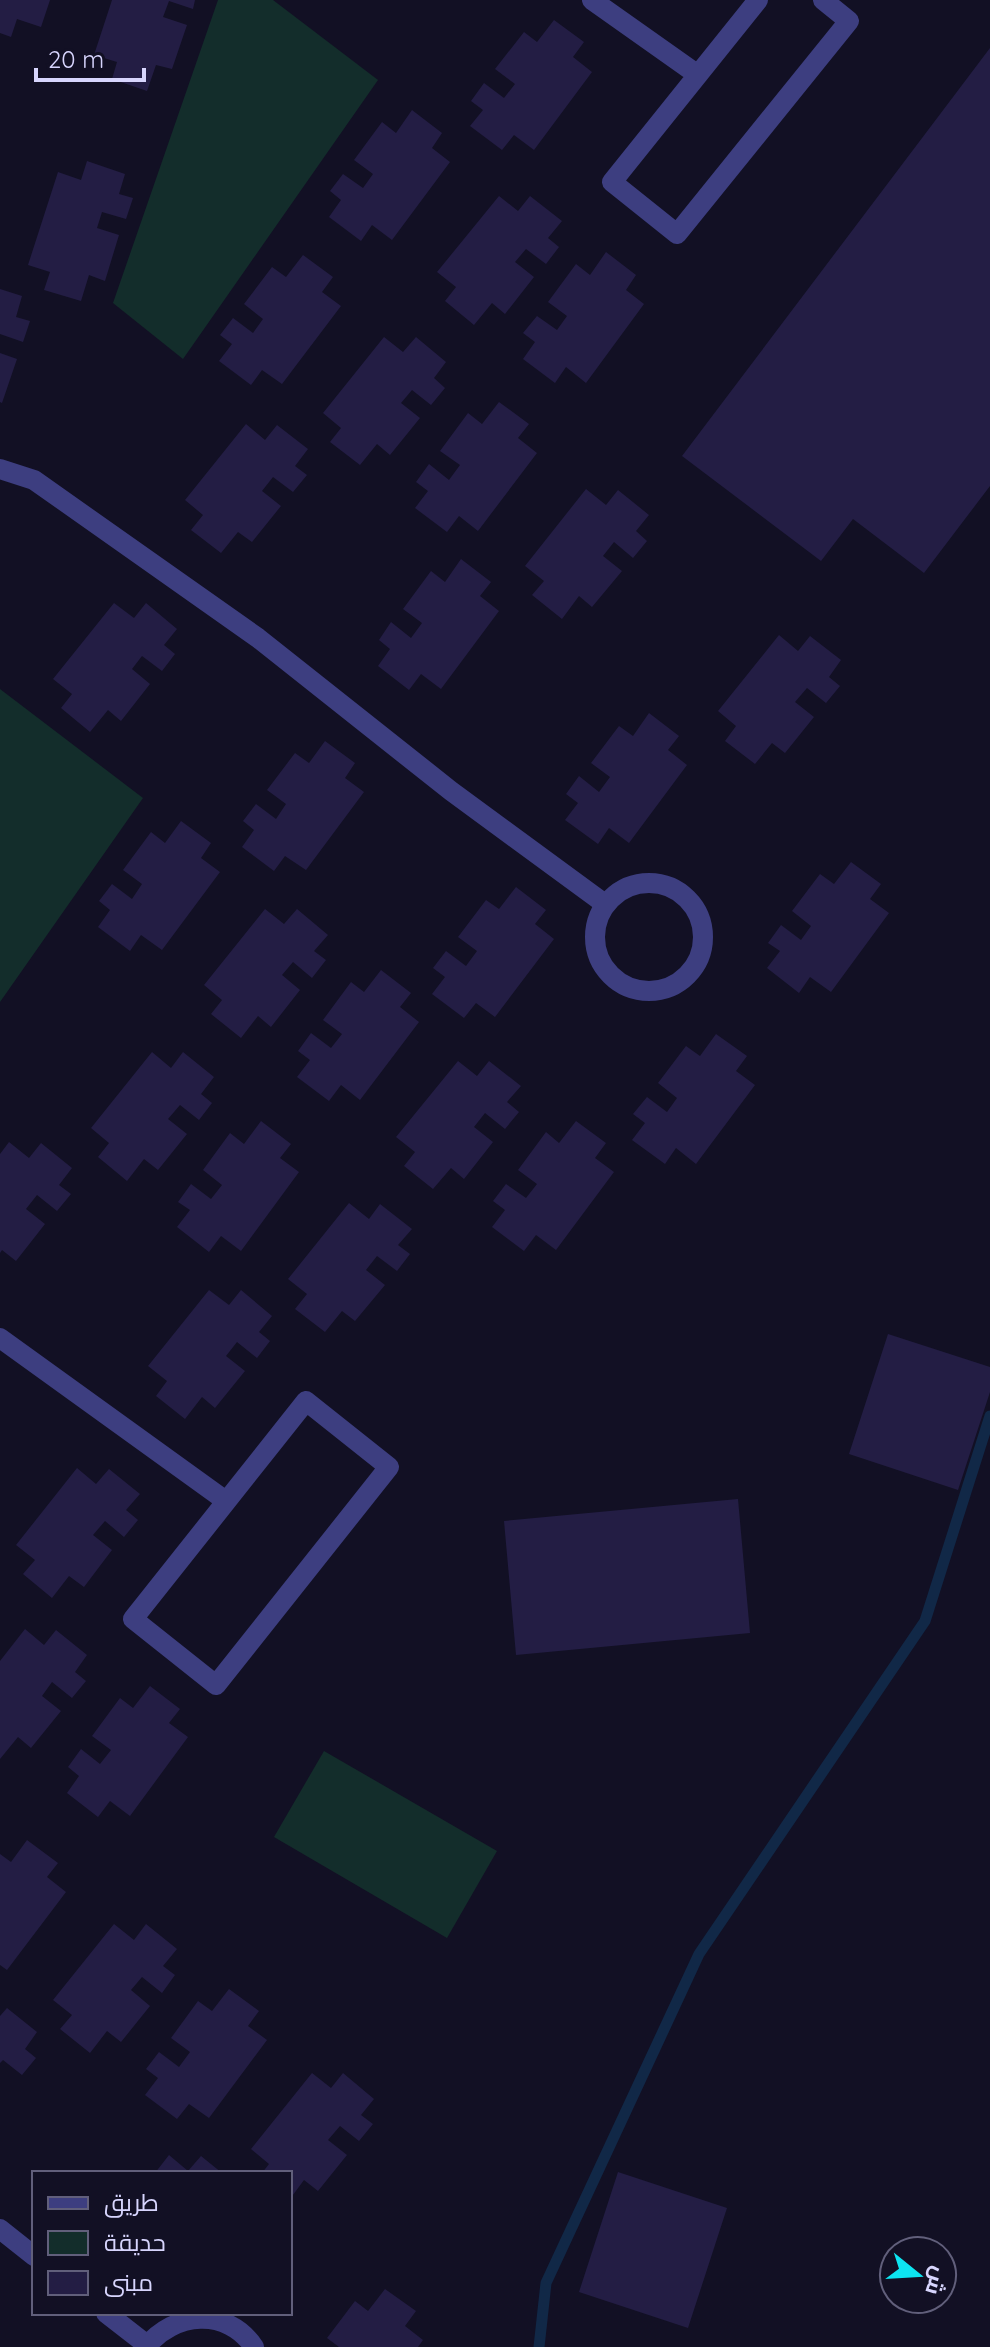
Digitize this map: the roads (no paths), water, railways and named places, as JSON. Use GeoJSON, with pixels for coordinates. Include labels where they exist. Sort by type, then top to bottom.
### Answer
{"type":"FeatureCollection","features":[{"type":"Feature","properties":{"kind":"street"},"geometry":{"type":"LineString","coordinates":[[592,0],[698,75]]}},
{"type":"Feature","properties":{"kind":"street"},"geometry":{"type":"LineString","coordinates":[[758,0],[612,182],[677,234],[849,21],[823,0]]}},
{"type":"Feature","properties":{"kind":"street"},"geometry":{"type":"LineString","coordinates":[[0,469],[34,480],[258,638],[451,791],[605,904]]}},
{"type":"Feature","properties":{"kind":"street"},"geometry":{"type":"LineString","coordinates":[[649,882],[681,892],[701,920],[704,937],[693,969],[665,989],[648,992],[616,981],[596,954],[593,937],[605,904],[632,885],[649,882]]}},
{"type":"Feature","properties":{"kind":"street"},"geometry":{"type":"LineString","coordinates":[[0,1338],[226,1501]]}},
{"type":"Feature","properties":{"kind":"street"},"geometry":{"type":"LineString","coordinates":[[306,1401],[389,1467],[216,1685],[133,1619],[226,1501],[306,1401]]}},
{"type":"Feature","properties":{"kind":"street"},"geometry":{"type":"LineString","coordinates":[[0,2229],[32,2254]]}},
{"type":"Feature","properties":{"kind":"street"},"geometry":{"type":"LineString","coordinates":[[108,2315],[147,2346],[177,2322],[196,2318],[215,2320],[233,2327],[254,2347]]}},
{"type":"Feature","properties":{"kind":"waterway"},"geometry":{"type":"LineString","coordinates":[[539,2347],[546,2283],[699,1954],[925,1621],[990,1416]]}}]}
